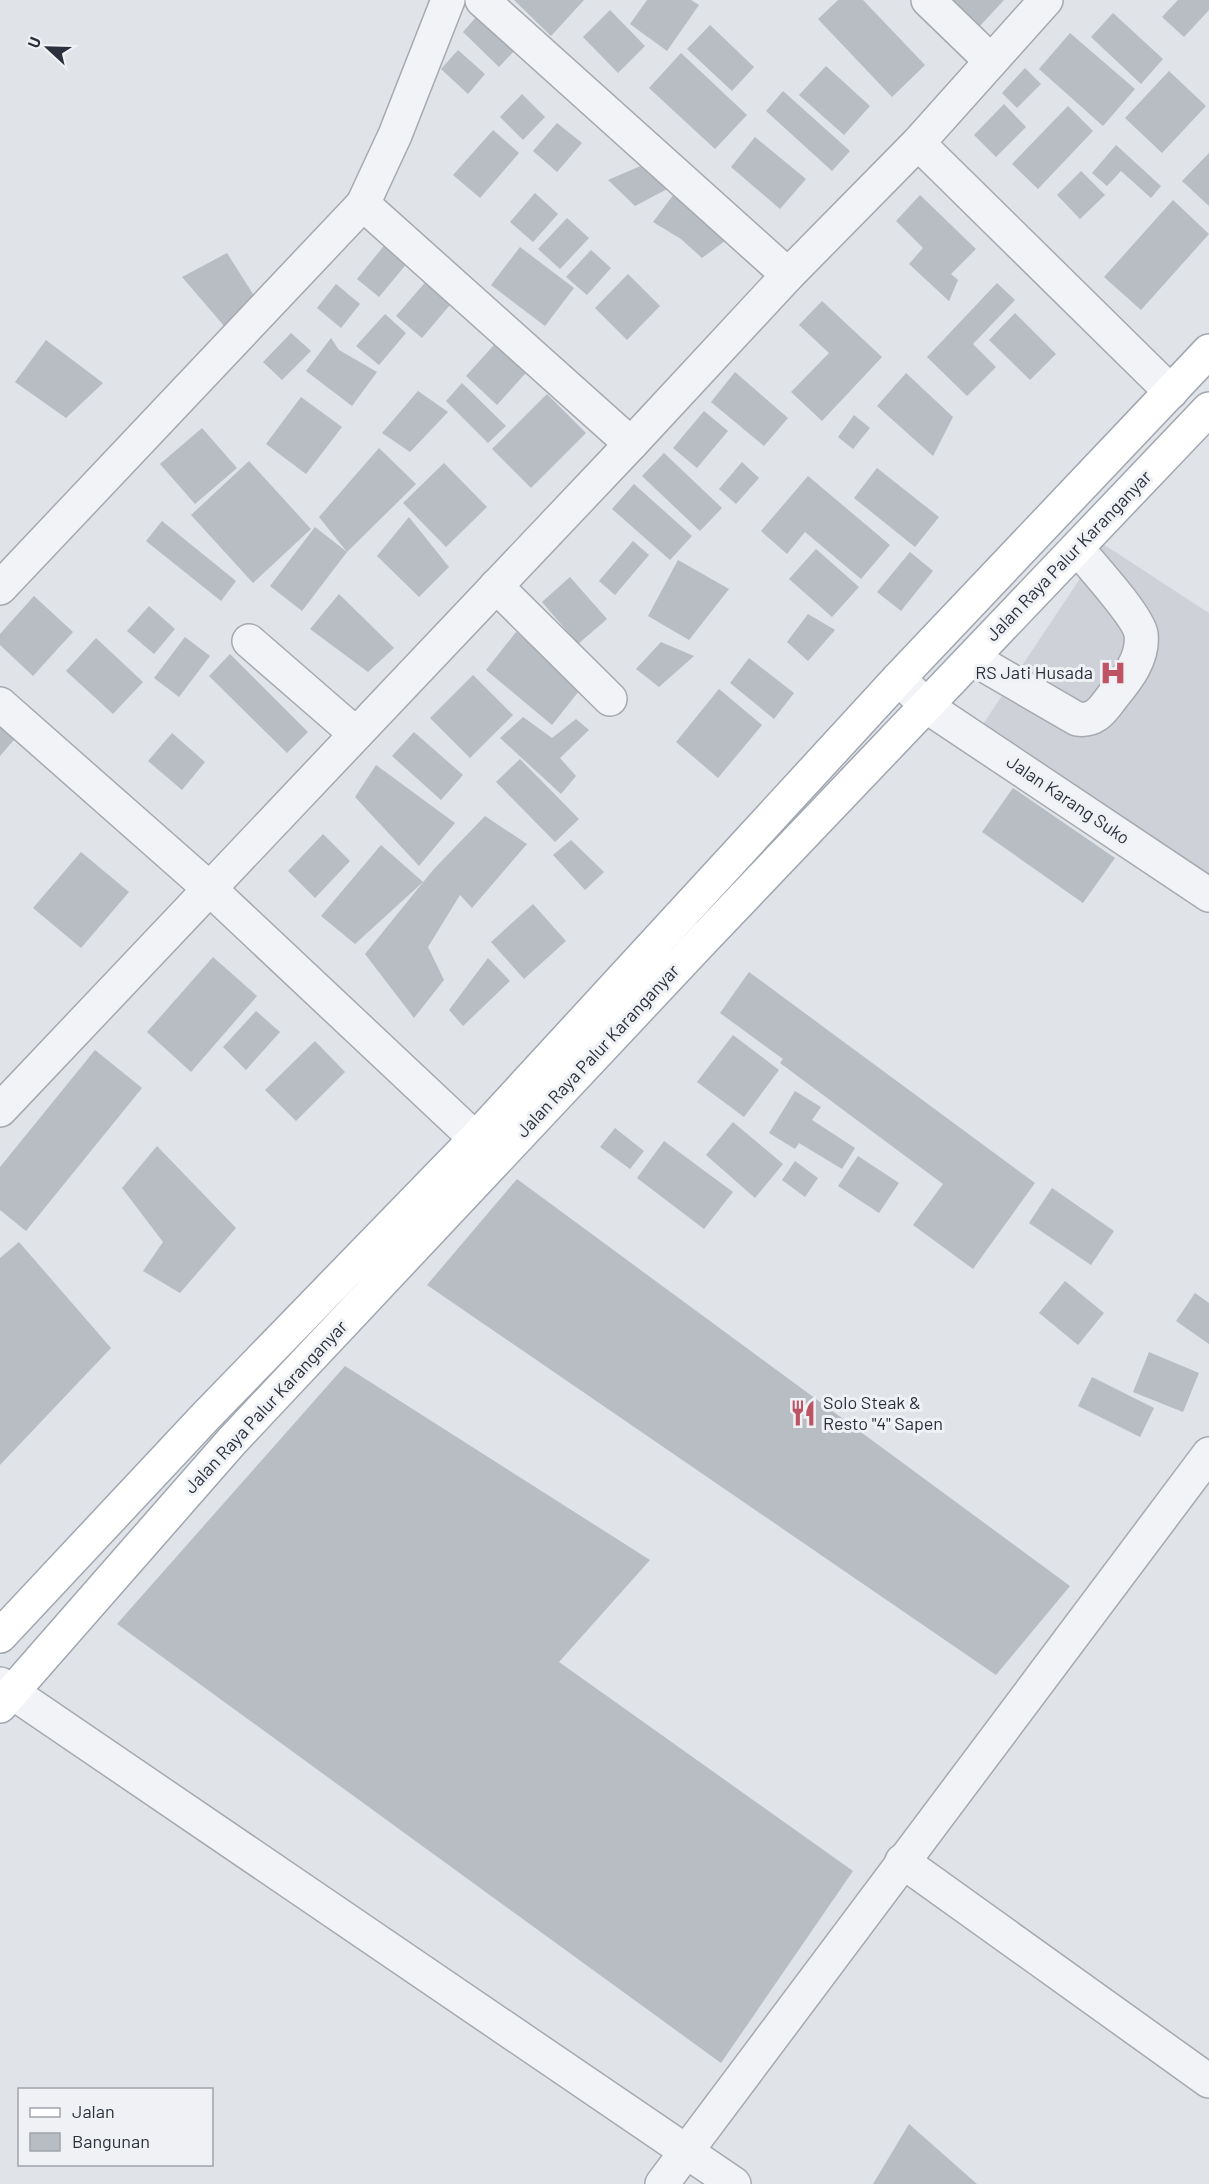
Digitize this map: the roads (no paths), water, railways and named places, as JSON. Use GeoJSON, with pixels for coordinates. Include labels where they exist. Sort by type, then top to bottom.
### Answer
{"type":"FeatureCollection","features":[{"type":"Feature","properties":{"kind":"main road","name":"Jalan Raya Palur Karanganyar"},"geometry":{"type":"LineString","coordinates":[[4,1694],[232,1441],[899,678],[1209,351]]}},
{"type":"Feature","properties":{"kind":"main road","name":"Jalan Raya Palur Karanganyar"},"geometry":{"type":"LineString","coordinates":[[0,1636],[206,1416],[486,1149],[926,706],[1209,409]]}},
{"type":"Feature","properties":{"kind":"main road"},"geometry":{"type":"LineString","coordinates":[[206,1416],[232,1441]]}},
{"type":"Feature","properties":{"kind":"street"},"geometry":{"type":"LineString","coordinates":[[0,588],[363,204],[400,124],[448,0]]}},
{"type":"Feature","properties":{"kind":"street"},"geometry":{"type":"LineString","coordinates":[[482,0],[788,275]]}},
{"type":"Feature","properties":{"kind":"street"},"geometry":{"type":"LineString","coordinates":[[928,0],[991,61]]}},
{"type":"Feature","properties":{"kind":"street"},"geometry":{"type":"LineString","coordinates":[[0,1110],[632,444],[788,275],[918,143],[1046,0]]}},
{"type":"Feature","properties":{"kind":"street"},"geometry":{"type":"LineString","coordinates":[[918,143],[1171,392]]}},
{"type":"Feature","properties":{"kind":"street"},"geometry":{"type":"LineString","coordinates":[[363,204],[632,444]]}},
{"type":"Feature","properties":{"kind":"street"},"geometry":{"type":"LineString","coordinates":[[972,658],[1077,719],[1086,721],[1096,717],[1129,676],[1138,655],[1141,632],[1124,606],[1077,548]]}},
{"type":"Feature","properties":{"kind":"street"},"geometry":{"type":"LineString","coordinates":[[496,586],[610,699]]}},
{"type":"Feature","properties":{"kind":"street"},"geometry":{"type":"LineString","coordinates":[[249,641],[356,734]]}},
{"type":"Feature","properties":{"kind":"street","name":"Jalan Karang Suko"},"geometry":{"type":"LineString","coordinates":[[899,678],[926,706],[1209,895]]}},
{"type":"Feature","properties":{"kind":"street"},"geometry":{"type":"LineString","coordinates":[[0,704],[211,890],[486,1149]]}},
{"type":"Feature","properties":{"kind":"street"},"geometry":{"type":"LineString","coordinates":[[662,2184],[1209,1454]]}},
{"type":"Feature","properties":{"kind":"street"},"geometry":{"type":"LineString","coordinates":[[4,1694],[734,2184]]}},
{"type":"Feature","properties":{"kind":"street"},"geometry":{"type":"LineString","coordinates":[[902,1861],[1209,2081]]}},
{"type":"Feature","properties":{"kind":"place","name":"RS Jati Husada"},"geometry":{"type":"Point","coordinates":[1113,673]}},
{"type":"Feature","properties":{"kind":"place","name":"Solo Steak & Resto \"4\" Sapen"},"geometry":{"type":"Point","coordinates":[803,1413]}}]}
